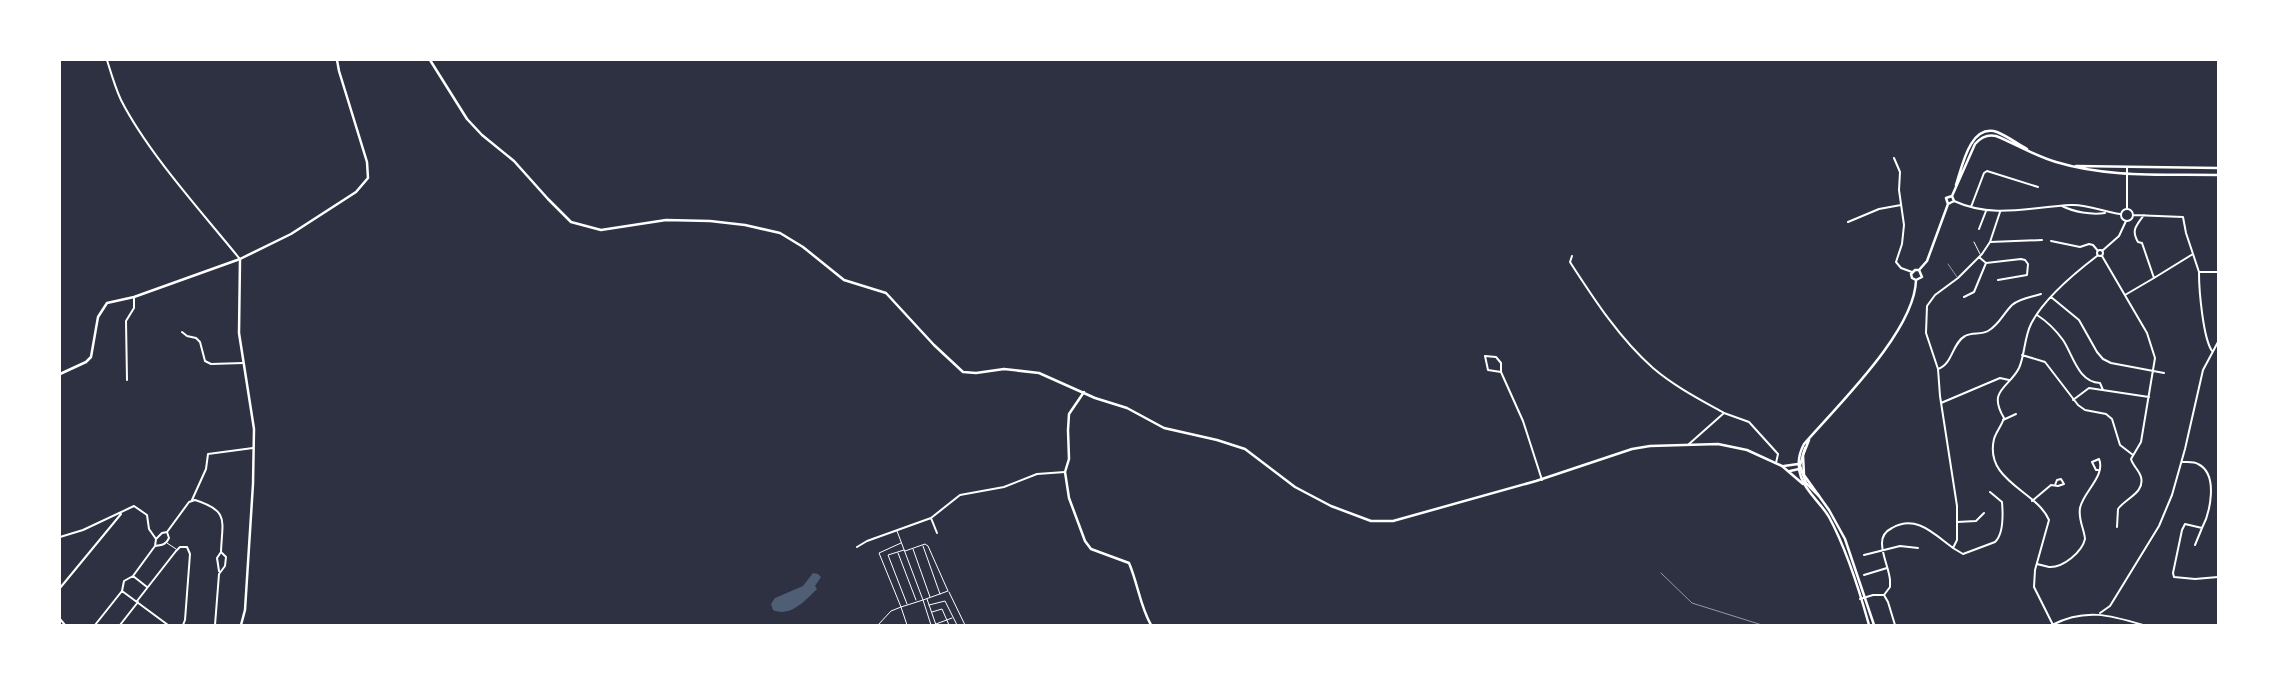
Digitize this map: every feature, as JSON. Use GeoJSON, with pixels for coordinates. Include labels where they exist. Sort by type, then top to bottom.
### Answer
{"type":"FeatureCollection","features":[{"type":"Feature","properties":{"kind":"street"},"geometry":{"type":"LineString","coordinates":[[107,60],[121,99],[135,124],[162,162],[240,259],[239,333],[254,429],[253,484],[245,610],[241,625]]}},
{"type":"Feature","properties":{"kind":"street"},"geometry":{"type":"LineString","coordinates":[[60,374],[82,364],[91,357],[98,317],[103,306],[112,300],[134,297],[240,259],[291,234],[356,192],[368,178],[367,162],[337,60]]}},
{"type":"Feature","properties":{"kind":"street"},"geometry":{"type":"LineString","coordinates":[[430,60],[467,119],[477,130],[514,160],[571,222],[593,229],[609,230],[658,221],[692,220],[745,224],[780,233],[803,247],[844,280],[886,293],[934,345],[963,372],[976,374],[996,369],[1040,372],[1084,392],[1128,408],[1164,428],[1245,449],[1295,487],[1331,506],[1370,521],[1394,521],[1542,480],[1632,450],[1650,446],[1718,444],[1747,450],[1790,471],[1804,484],[1822,506],[1837,532],[1869,625]]}},
{"type":"Feature","properties":{"kind":"street"},"geometry":{"type":"LineString","coordinates":[[1954,202],[1952,196],[1970,146],[1975,138],[1983,132],[1997,132],[2037,155],[2070,166],[2127,174],[2218,175]]}},
{"type":"Feature","properties":{"kind":"street"},"geometry":{"type":"LineString","coordinates":[[1894,158],[1900,172],[1903,238],[1896,262],[1901,268],[1912,272],[1920,270],[1927,262],[1948,204],[1946,198],[1952,196]]}},
{"type":"Feature","properties":{"kind":"street"},"geometry":{"type":"LineString","coordinates":[[2070,166],[2218,168]]}},
{"type":"Feature","properties":{"kind":"street"},"geometry":{"type":"LineString","coordinates":[[2120,214],[2127,208],[2127,168]]}},
{"type":"Feature","properties":{"kind":"street"},"geometry":{"type":"LineString","coordinates":[[1971,207],[1984,173],[1987,171],[2038,187]]}},
{"type":"Feature","properties":{"kind":"street"},"geometry":{"type":"LineString","coordinates":[[1948,204],[1954,202],[1986,211],[2000,212],[2073,205],[2120,214]]}},
{"type":"Feature","properties":{"kind":"street"},"geometry":{"type":"LineString","coordinates":[[1848,222],[1879,209],[1901,206]]}},
{"type":"Feature","properties":{"kind":"street"},"geometry":{"type":"LineString","coordinates":[[2062,206],[2069,210],[2096,214],[2108,212]]}},
{"type":"Feature","properties":{"kind":"street"},"geometry":{"type":"LineString","coordinates":[[2127,208],[2132,211],[2133,215]]}},
{"type":"Feature","properties":{"kind":"street"},"geometry":{"type":"LineString","coordinates":[[1979,229],[1986,211]]}},
{"type":"Feature","properties":{"kind":"street"},"geometry":{"type":"LineString","coordinates":[[1953,548],[1957,540],[1954,476],[1941,403],[1938,368],[1926,333],[1927,306],[1935,295],[1958,278],[1980,256],[1990,242],[2000,212]]}},
{"type":"Feature","properties":{"kind":"street"},"geometry":{"type":"LineString","coordinates":[[2120,214],[2122,220],[2126,221]]}},
{"type":"Feature","properties":{"kind":"street"},"geometry":{"type":"LineString","coordinates":[[2133,215],[2183,216],[2186,233],[2199,272],[2202,315],[2207,344],[2212,351]]}},
{"type":"Feature","properties":{"kind":"street"},"geometry":{"type":"LineString","coordinates":[[2117,527],[2118,509],[2138,492],[2141,486],[2141,477],[2130,459],[2141,442],[2155,358],[2147,333],[2102,256],[2102,252],[2119,236],[2126,221],[2130,220],[2133,215]]}},
{"type":"Feature","properties":{"kind":"street"},"geometry":{"type":"LineString","coordinates":[[2144,216],[2134,229],[2134,234],[2138,242],[2142,243],[2154,278]]}},
{"type":"Feature","properties":{"kind":"street"},"geometry":{"type":"LineString","coordinates":[[1990,242],[2042,240]]}},
{"type":"Feature","properties":{"kind":"street"},"geometry":{"type":"LineString","coordinates":[[2051,241],[2080,247],[2089,244],[2094,245],[2102,252]]}},
{"type":"Feature","properties":{"kind":"street"},"geometry":{"type":"LineString","coordinates":[[1974,242],[1980,256],[1986,263]]}},
{"type":"Feature","properties":{"kind":"street"},"geometry":{"type":"LineString","coordinates":[[2098,250],[2098,256]]}},
{"type":"Feature","properties":{"kind":"street"},"geometry":{"type":"LineString","coordinates":[[2125,295],[2193,254]]}},
{"type":"Feature","properties":{"kind":"street"},"geometry":{"type":"LineString","coordinates":[[1572,256],[1570,262],[1593,297],[1632,348],[1653,368],[1679,388],[1724,413],[1749,422],[1778,454],[1776,463]]}},
{"type":"Feature","properties":{"kind":"street"},"geometry":{"type":"LineString","coordinates":[[2003,420],[1999,407],[1999,392],[2018,371],[2031,324],[2051,297],[2098,256],[2102,256]]}},
{"type":"Feature","properties":{"kind":"street"},"geometry":{"type":"LineString","coordinates":[[1986,263],[2021,259],[2025,260],[2028,264],[2027,275],[1998,280]]}},
{"type":"Feature","properties":{"kind":"street"},"geometry":{"type":"LineString","coordinates":[[1964,297],[1974,292],[1986,263]]}},
{"type":"Feature","properties":{"kind":"street"},"geometry":{"type":"LineString","coordinates":[[1916,280],[1922,276],[1920,270]]}},
{"type":"Feature","properties":{"kind":"street"},"geometry":{"type":"LineString","coordinates":[[1912,272],[1912,278],[1916,280]]}},
{"type":"Feature","properties":{"kind":"street"},"geometry":{"type":"LineString","coordinates":[[2199,272],[2218,272]]}},
{"type":"Feature","properties":{"kind":"street"},"geometry":{"type":"LineString","coordinates":[[1804,484],[1799,466],[1801,450],[1881,356],[1906,311],[1915,290],[1916,280]]}},
{"type":"Feature","properties":{"kind":"street"},"geometry":{"type":"LineString","coordinates":[[1938,368],[1946,365],[1958,343],[1965,336],[1987,332],[1997,324],[2012,305],[2020,300],[2041,294]]}},
{"type":"Feature","properties":{"kind":"street"},"geometry":{"type":"LineString","coordinates":[[127,380],[126,321],[134,308],[134,297]]}},
{"type":"Feature","properties":{"kind":"street"},"geometry":{"type":"LineString","coordinates":[[2051,297],[2079,320],[2103,359],[2112,363],[2164,373]]}},
{"type":"Feature","properties":{"kind":"street"},"geometry":{"type":"LineString","coordinates":[[2037,316],[2050,324],[2064,342],[2071,358],[2082,372],[2090,381],[2102,384],[2102,390]]}},
{"type":"Feature","properties":{"kind":"street"},"geometry":{"type":"LineString","coordinates":[[182,332],[187,336],[196,338],[200,342],[205,361],[211,364],[244,363]]}},
{"type":"Feature","properties":{"kind":"street"},"geometry":{"type":"LineString","coordinates":[[2100,613],[2110,606],[2159,526],[2172,495],[2182,462],[2202,370],[2218,342]]}},
{"type":"Feature","properties":{"kind":"street"},"geometry":{"type":"LineString","coordinates":[[2022,355],[2044,362],[2073,400],[2086,410],[2106,414],[2112,419],[2120,444],[2133,456]]}},
{"type":"Feature","properties":{"kind":"street"},"geometry":{"type":"LineString","coordinates":[[1501,372],[1488,370],[1485,356],[1496,357],[1501,363],[1501,372],[1523,422],[1542,480]]}},
{"type":"Feature","properties":{"kind":"street"},"geometry":{"type":"LineString","coordinates":[[1941,403],[2000,378],[2009,380]]}},
{"type":"Feature","properties":{"kind":"street"},"geometry":{"type":"LineString","coordinates":[[2073,400],[2089,388],[2149,397]]}},
{"type":"Feature","properties":{"kind":"street"},"geometry":{"type":"LineString","coordinates":[[1084,392],[1069,414],[1069,459],[1065,472],[1069,498],[1084,541],[1091,550],[1129,563],[1136,580],[1142,605],[1151,625]]}},
{"type":"Feature","properties":{"kind":"street"},"geometry":{"type":"LineString","coordinates":[[1689,444],[1724,413]]}},
{"type":"Feature","properties":{"kind":"street"},"geometry":{"type":"LineString","coordinates":[[2016,414],[2003,420],[1994,439],[1996,463],[2011,484],[2042,508],[2049,522],[2037,564],[2034,587],[2052,625],[2073,617],[2100,613],[2143,625]]}},
{"type":"Feature","properties":{"kind":"street"},"geometry":{"type":"LineString","coordinates":[[1812,435],[1801,456],[1799,466],[1806,483],[1830,510],[1845,538],[1874,625]]}},
{"type":"Feature","properties":{"kind":"street"},"geometry":{"type":"LineString","coordinates":[[1806,447],[1802,460],[1804,476],[1819,497]]}},
{"type":"Feature","properties":{"kind":"street"},"geometry":{"type":"LineString","coordinates":[[95,625],[122,591],[124,581],[133,576],[155,546],[156,539],[162,533],[167,532],[192,500],[206,468],[208,454],[253,448]]}},
{"type":"Feature","properties":{"kind":"street"},"geometry":{"type":"LineString","coordinates":[[2182,462],[2201,465],[2207,475],[2211,502],[2207,520],[2195,545]]}},
{"type":"Feature","properties":{"kind":"street"},"geometry":{"type":"LineString","coordinates":[[1782,466],[1799,466]]}},
{"type":"Feature","properties":{"kind":"street"},"geometry":{"type":"LineString","coordinates":[[1790,471],[1799,466]]}},
{"type":"Feature","properties":{"kind":"street"},"geometry":{"type":"LineString","coordinates":[[2037,564],[2048,567],[2059,565],[2081,548],[2086,539],[2079,516],[2081,504],[2096,481],[2098,470]]}},
{"type":"Feature","properties":{"kind":"street"},"geometry":{"type":"LineString","coordinates":[[857,548],[868,541],[931,518],[960,496],[1004,487],[1037,474],[1065,472]]}},
{"type":"Feature","properties":{"kind":"street"},"geometry":{"type":"LineString","coordinates":[[2032,501],[2045,488],[2055,485]]}},
{"type":"Feature","properties":{"kind":"street"},"geometry":{"type":"LineString","coordinates":[[1884,595],[1890,587],[1890,577],[1883,550],[1882,541],[1884,534],[1894,526],[1908,522],[1915,523],[1928,529],[1963,554],[1995,542],[1999,538],[2003,515],[2002,502],[1990,492]]}},
{"type":"Feature","properties":{"kind":"street"},"geometry":{"type":"LineString","coordinates":[[192,500],[197,500],[221,514],[222,519],[221,552],[217,558],[220,572],[215,625]]}},
{"type":"Feature","properties":{"kind":"street"},"geometry":{"type":"LineString","coordinates":[[60,588],[121,514],[130,506],[138,507],[147,515],[149,529],[156,539]]}},
{"type":"Feature","properties":{"kind":"street"},"geometry":{"type":"LineString","coordinates":[[60,537],[83,530],[121,514]]}},
{"type":"Feature","properties":{"kind":"street"},"geometry":{"type":"LineString","coordinates":[[1957,522],[1976,521],[1984,514]]}},
{"type":"Feature","properties":{"kind":"street"},"geometry":{"type":"LineString","coordinates":[[931,518],[936,533]]}},
{"type":"Feature","properties":{"kind":"street"},"geometry":{"type":"LineString","coordinates":[[2182,523],[2202,528]]}},
{"type":"Feature","properties":{"kind":"street"},"geometry":{"type":"LineString","coordinates":[[2185,524],[2178,541],[2173,568],[2174,577],[2195,579],[2218,578]]}},
{"type":"Feature","properties":{"kind":"street"},"geometry":{"type":"LineString","coordinates":[[897,531],[931,625]]}},
{"type":"Feature","properties":{"kind":"street"},"geometry":{"type":"LineString","coordinates":[[155,546],[163,546],[167,542],[169,538],[167,532]]}},
{"type":"Feature","properties":{"kind":"street"},"geometry":{"type":"LineString","coordinates":[[167,542],[177,550]]}},
{"type":"Feature","properties":{"kind":"street"},"geometry":{"type":"LineString","coordinates":[[902,543],[879,554],[907,625]]}},
{"type":"Feature","properties":{"kind":"street"},"geometry":{"type":"LineString","coordinates":[[908,605],[888,555],[925,544],[931,550],[965,625]]}},
{"type":"Feature","properties":{"kind":"street"},"geometry":{"type":"LineString","coordinates":[[923,545],[940,594]]}},
{"type":"Feature","properties":{"kind":"street"},"geometry":{"type":"LineString","coordinates":[[120,625],[177,550],[186,546],[190,550],[185,620],[183,625]]}},
{"type":"Feature","properties":{"kind":"street"},"geometry":{"type":"LineString","coordinates":[[1864,555],[1900,546],[1918,548]]}},
{"type":"Feature","properties":{"kind":"street"},"geometry":{"type":"LineString","coordinates":[[913,549],[930,597]]}},
{"type":"Feature","properties":{"kind":"street"},"geometry":{"type":"LineString","coordinates":[[220,572],[225,566],[226,559],[221,552]]}},
{"type":"Feature","properties":{"kind":"street"},"geometry":{"type":"LineString","coordinates":[[898,552],[916,602]]}},
{"type":"Feature","properties":{"kind":"street"},"geometry":{"type":"LineString","coordinates":[[1864,575],[1887,568]]}},
{"type":"Feature","properties":{"kind":"street"},"geometry":{"type":"LineString","coordinates":[[133,576],[147,588]]}},
{"type":"Feature","properties":{"kind":"street"},"geometry":{"type":"LineString","coordinates":[[122,591],[168,625]]}},
{"type":"Feature","properties":{"kind":"street"},"geometry":{"type":"LineString","coordinates":[[878,625],[891,611],[948,591]]}},
{"type":"Feature","properties":{"kind":"street"},"geometry":{"type":"LineString","coordinates":[[1860,599],[1874,595],[1884,595]]}},
{"type":"Feature","properties":{"kind":"street"},"geometry":{"type":"LineString","coordinates":[[1884,595],[1895,625]]}},
{"type":"Feature","properties":{"kind":"street"},"geometry":{"type":"LineString","coordinates":[[927,598],[936,624],[953,618]]}},
{"type":"Feature","properties":{"kind":"street"},"geometry":{"type":"LineString","coordinates":[[929,605],[945,601],[957,625]]}},
{"type":"Feature","properties":{"kind":"street"},"geometry":{"type":"LineString","coordinates":[[932,612],[942,609],[949,625]]}},
{"type":"Feature","properties":{"kind":"street"},"geometry":{"type":"LineString","coordinates":[[60,619],[65,625]]}},
{"type":"Feature","properties":{"kind":"lane"},"geometry":{"type":"LineString","coordinates":[[1948,264],[1958,278]]}},
{"type":"Feature","properties":{"kind":"path"},"geometry":{"type":"LineString","coordinates":[[1661,572],[1692,603],[1762,625]]}},
{"type":"Feature","properties":{"kind":"water"},"geometry":{"type":"Polygon","coordinates":[[[813,573],[821,577],[815,586],[817,589],[808,598],[797,607],[786,612],[773,610],[771,604],[775,598],[803,586],[813,573]]]}}]}
